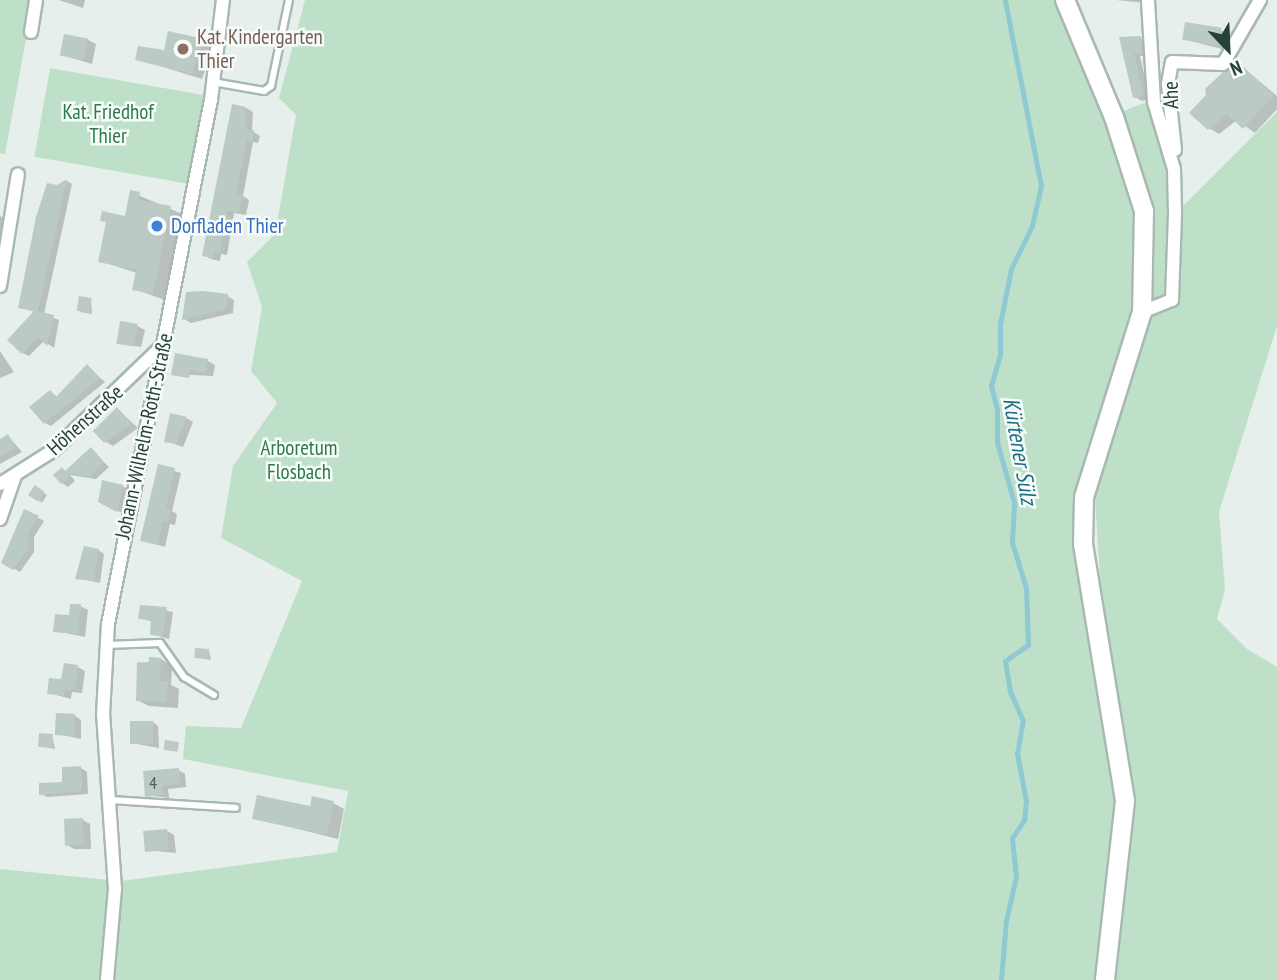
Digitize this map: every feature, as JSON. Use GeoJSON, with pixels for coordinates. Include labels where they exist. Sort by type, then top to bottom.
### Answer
{"type":"FeatureCollection","features":[{"type":"Feature","properties":{"kind":"main road"},"geometry":{"type":"LineString","coordinates":[[1065,0],[1114,117],[1144,211],[1142,312],[1084,497],[1083,544],[1125,801],[1105,980]]}},
{"type":"Feature","properties":{"kind":"street"},"geometry":{"type":"LineString","coordinates":[[31,32],[36,0]]}},
{"type":"Feature","properties":{"kind":"street","name":"Johann-Wilhelm-Roth-Straße"},"geometry":{"type":"LineString","coordinates":[[107,980],[115,876],[103,715],[112,591],[213,82],[223,0]]}},
{"type":"Feature","properties":{"kind":"street","name":"Ahe"},"geometry":{"type":"LineString","coordinates":[[1148,0],[1154,102],[1174,169]]}},
{"type":"Feature","properties":{"kind":"street","name":"Ahe"},"geometry":{"type":"LineString","coordinates":[[1142,312],[1172,300],[1174,169],[1168,84],[1172,62],[1223,64],[1259,0]]}},
{"type":"Feature","properties":{"kind":"street"},"geometry":{"type":"LineString","coordinates":[[0,286],[18,174]]}},
{"type":"Feature","properties":{"kind":"street","name":"Höhenstraße"},"geometry":{"type":"LineString","coordinates":[[0,484],[54,450],[162,346]]}},
{"type":"Feature","properties":{"kind":"street"},"geometry":{"type":"LineString","coordinates":[[0,519],[15,476]]}},
{"type":"Feature","properties":{"kind":"lane"},"geometry":{"type":"LineString","coordinates":[[213,82],[264,91],[271,86],[289,0]]}},
{"type":"Feature","properties":{"kind":"lane"},"geometry":{"type":"LineString","coordinates":[[106,645],[160,643],[184,677],[215,695]]}},
{"type":"Feature","properties":{"kind":"lane"},"geometry":{"type":"LineString","coordinates":[[110,800],[236,808]]}},
{"type":"Feature","properties":{"kind":"green space"},"geometry":{"type":"Polygon","coordinates":[[[0,0],[33,0],[5,154],[0,153],[0,0]]]}},
{"type":"Feature","properties":{"kind":"green space","name":"Arboretum Flosbach"},"geometry":{"type":"Polygon","coordinates":[[[305,0],[1057,0],[1109,120],[1142,212],[1140,310],[1081,497],[1120,800],[1101,980],[113,980],[121,881],[337,852],[348,791],[183,759],[186,726],[241,728],[302,581],[221,538],[233,466],[277,403],[251,371],[262,307],[247,262],[275,234],[296,115],[279,98],[305,0]]]}},
{"type":"Feature","properties":{"kind":"green space","name":"Kat. Friedhof Thier"},"geometry":{"type":"Polygon","coordinates":[[[50,68],[205,95],[189,184],[34,157],[50,68]]]}},
{"type":"Feature","properties":{"kind":"green space"},"geometry":{"type":"Polygon","coordinates":[[[1151,100],[1171,168],[1170,299],[1144,309],[1148,265],[1116,114],[1151,100]]]}},
{"type":"Feature","properties":{"kind":"green space"},"geometry":{"type":"Polygon","coordinates":[[[1277,112],[1277,326],[1219,512],[1225,589],[1217,619],[1247,649],[1277,667],[1277,980],[1114,980],[1134,801],[1100,578],[1095,500],[1143,313],[1171,302],[1178,211],[1277,112]]]}},
{"type":"Feature","properties":{"kind":"green space"},"geometry":{"type":"Polygon","coordinates":[[[0,869],[109,880],[101,980],[0,980],[0,869]]]}},
{"type":"Feature","properties":{"kind":"building"},"geometry":{"type":"Polygon","coordinates":[[[1185,22],[1222,28],[1219,46],[1182,40],[1185,22]]]}},
{"type":"Feature","properties":{"kind":"building","name":"Kat. Kindergarten Thier"},"geometry":{"type":"Polygon","coordinates":[[[168,31],[204,39],[192,74],[135,60],[138,46],[164,50],[168,31]]]}},
{"type":"Feature","properties":{"kind":"building"},"geometry":{"type":"Polygon","coordinates":[[[64,34],[89,39],[84,60],[60,56],[64,34]]]}},
{"type":"Feature","properties":{"kind":"building"},"geometry":{"type":"Polygon","coordinates":[[[1141,36],[1142,53],[1134,53],[1144,96],[1133,98],[1119,37],[1141,36]]]}},
{"type":"Feature","properties":{"kind":"building"},"geometry":{"type":"Polygon","coordinates":[[[1236,60],[1274,95],[1243,129],[1227,114],[1208,130],[1189,113],[1206,95],[1205,89],[1236,60]]]}},
{"type":"Feature","properties":{"kind":"building"},"geometry":{"type":"Polygon","coordinates":[[[232,104],[246,107],[246,129],[254,130],[252,141],[247,140],[236,193],[243,195],[239,213],[227,211],[220,253],[214,252],[213,258],[202,256],[232,104]]]}},
{"type":"Feature","properties":{"kind":"building"},"geometry":{"type":"Polygon","coordinates":[[[67,179],[38,311],[54,315],[47,346],[38,337],[22,354],[7,340],[34,311],[18,308],[36,217],[47,183],[57,185],[67,179]]]}},
{"type":"Feature","properties":{"kind":"building"},"geometry":{"type":"Polygon","coordinates":[[[130,190],[140,192],[139,200],[171,206],[153,294],[132,290],[136,270],[98,262],[106,222],[100,221],[102,211],[125,216],[130,190]]]}},
{"type":"Feature","properties":{"kind":"building"},"geometry":{"type":"Polygon","coordinates":[[[186,292],[228,294],[226,309],[182,320],[186,292]]]}},
{"type":"Feature","properties":{"kind":"building"},"geometry":{"type":"Polygon","coordinates":[[[79,296],[92,298],[89,313],[77,311],[79,296]]]}},
{"type":"Feature","properties":{"kind":"building"},"geometry":{"type":"Polygon","coordinates":[[[120,321],[138,324],[134,347],[116,344],[120,321]]]}},
{"type":"Feature","properties":{"kind":"building"},"geometry":{"type":"Polygon","coordinates":[[[175,353],[208,359],[206,373],[190,370],[189,378],[171,375],[175,353]]]}},
{"type":"Feature","properties":{"kind":"building"},"geometry":{"type":"Polygon","coordinates":[[[87,364],[100,378],[44,424],[29,407],[50,390],[56,397],[87,364]]]}},
{"type":"Feature","properties":{"kind":"building"},"geometry":{"type":"Polygon","coordinates":[[[117,407],[132,424],[104,443],[93,431],[117,407]]]}},
{"type":"Feature","properties":{"kind":"building"},"geometry":{"type":"Polygon","coordinates":[[[170,413],[187,417],[176,444],[164,442],[170,413]]]}},
{"type":"Feature","properties":{"kind":"building"},"geometry":{"type":"Polygon","coordinates":[[[8,434],[16,448],[0,457],[0,439],[8,434]]]}},
{"type":"Feature","properties":{"kind":"building"},"geometry":{"type":"Polygon","coordinates":[[[91,447],[104,462],[89,477],[67,473],[70,477],[61,484],[53,475],[62,467],[65,471],[91,447]]]}},
{"type":"Feature","properties":{"kind":"building"},"geometry":{"type":"Polygon","coordinates":[[[158,464],[175,468],[166,508],[171,509],[168,522],[163,521],[158,545],[140,541],[158,464]]]}},
{"type":"Feature","properties":{"kind":"building"},"geometry":{"type":"Polygon","coordinates":[[[102,480],[123,485],[117,512],[98,502],[102,480]]]}},
{"type":"Feature","properties":{"kind":"building"},"geometry":{"type":"Polygon","coordinates":[[[35,485],[45,492],[38,502],[28,495],[35,485]]]}},
{"type":"Feature","properties":{"kind":"building"},"geometry":{"type":"Polygon","coordinates":[[[24,509],[39,516],[28,533],[29,548],[13,570],[1,563],[24,509]]]}},
{"type":"Feature","properties":{"kind":"building"},"geometry":{"type":"Polygon","coordinates":[[[84,546],[99,549],[94,581],[75,579],[84,546]]]}},
{"type":"Feature","properties":{"kind":"building"},"geometry":{"type":"Polygon","coordinates":[[[70,604],[81,604],[78,634],[53,632],[55,614],[69,615],[70,604]]]}},
{"type":"Feature","properties":{"kind":"building"},"geometry":{"type":"Polygon","coordinates":[[[140,605],[167,607],[163,636],[150,635],[151,620],[138,619],[140,605]]]}},
{"type":"Feature","properties":{"kind":"building"},"geometry":{"type":"Polygon","coordinates":[[[195,648],[209,649],[208,659],[194,658],[195,648]]]}},
{"type":"Feature","properties":{"kind":"building"},"geometry":{"type":"Polygon","coordinates":[[[149,657],[161,658],[160,681],[168,681],[167,702],[136,701],[137,662],[149,663],[149,657]]]}},
{"type":"Feature","properties":{"kind":"building"},"geometry":{"type":"Polygon","coordinates":[[[64,663],[78,665],[75,690],[65,689],[64,696],[47,694],[49,678],[61,679],[64,663]]]}},
{"type":"Feature","properties":{"kind":"building"},"geometry":{"type":"Polygon","coordinates":[[[56,713],[75,714],[74,736],[55,735],[56,713]]]}},
{"type":"Feature","properties":{"kind":"building"},"geometry":{"type":"Polygon","coordinates":[[[130,721],[153,721],[153,744],[130,744],[130,721]]]}},
{"type":"Feature","properties":{"kind":"building"},"geometry":{"type":"Polygon","coordinates":[[[39,733],[53,734],[52,748],[38,747],[39,733]]]}},
{"type":"Feature","properties":{"kind":"building"},"geometry":{"type":"Polygon","coordinates":[[[165,740],[179,742],[177,752],[164,750],[165,740]]]}},
{"type":"Feature","properties":{"kind":"building"},"geometry":{"type":"Polygon","coordinates":[[[81,766],[82,791],[39,795],[39,783],[62,782],[62,767],[81,766]]]}},
{"type":"Feature","properties":{"kind":"building"},"geometry":{"type":"Polygon","coordinates":[[[179,768],[180,784],[162,786],[163,795],[145,797],[143,771],[179,768]]]}},
{"type":"Feature","properties":{"kind":"building"},"geometry":{"type":"Polygon","coordinates":[[[257,795],[310,806],[312,796],[334,801],[327,835],[252,819],[257,795]]]}},
{"type":"Feature","properties":{"kind":"building"},"geometry":{"type":"Polygon","coordinates":[[[83,818],[84,845],[65,846],[64,819],[83,818]]]}},
{"type":"Feature","properties":{"kind":"building"},"geometry":{"type":"Polygon","coordinates":[[[167,829],[169,850],[145,852],[143,831],[167,829]]]}},
{"type":"Feature","properties":{"kind":"waterway","name":"Kürtener Sülz"},"geometry":{"type":"LineString","coordinates":[[1001,980],[1006,921],[1016,877],[1012,838],[1024,820],[1026,801],[1017,754],[1023,721],[1010,692],[1005,661],[1028,645],[1026,588],[1012,543],[1014,503],[997,442],[997,410],[991,386],[1000,355],[1000,324],[1011,269],[1032,226],[1041,186],[1005,0]]}},
{"type":"Feature","properties":{"kind":"place","name":"Kat. Kindergarten Thier"},"geometry":{"type":"Point","coordinates":[183,49]}},
{"type":"Feature","properties":{"kind":"place","name":"Dorfladen Thier"},"geometry":{"type":"Point","coordinates":[157,226]}}]}
